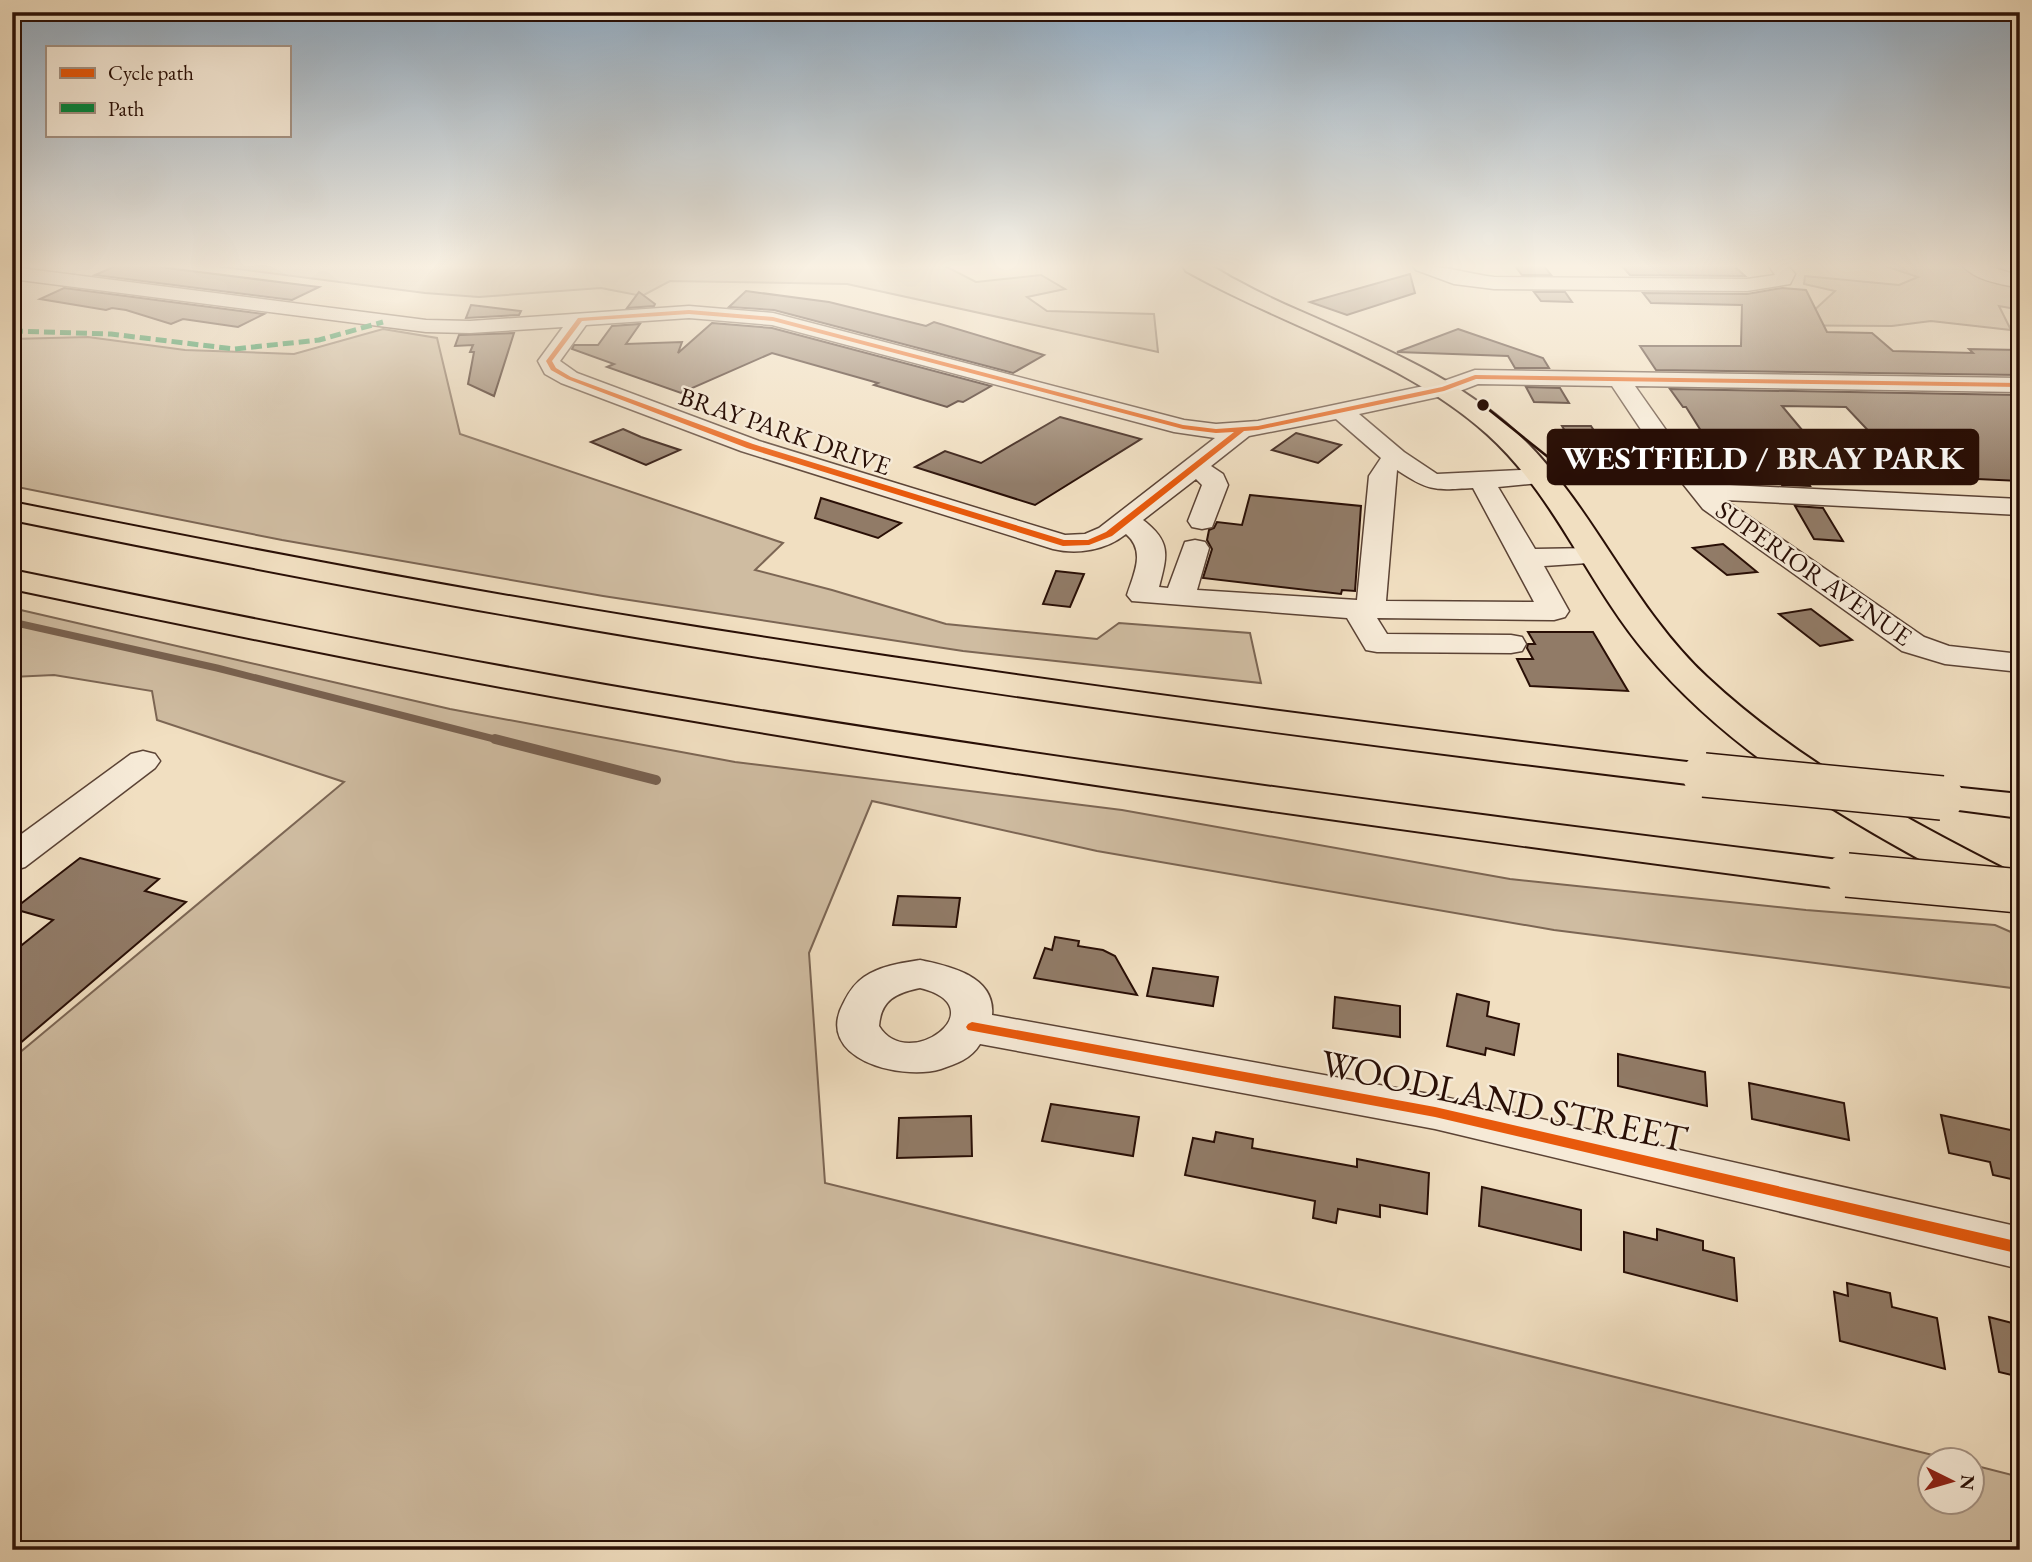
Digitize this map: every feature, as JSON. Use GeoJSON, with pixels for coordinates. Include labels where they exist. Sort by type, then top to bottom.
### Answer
{"type":"FeatureCollection","features":[{"type":"Feature","properties":{"kind":"main road"},"geometry":{"type":"LineString","coordinates":[[1345,339],[1444,389],[1499,430],[1541,477],[1593,556],[1658,646],[1710,699],[1744,727],[1823,784],[1884,822],[2020,893]]}},
{"type":"Feature","properties":{"kind":"main road"},"geometry":{"type":"LineString","coordinates":[[12,511],[447,595],[783,652],[1235,717],[1704,775],[2020,806]]}},
{"type":"Feature","properties":{"kind":"main road"},"geometry":{"type":"LineString","coordinates":[[12,579],[270,633],[477,672],[903,745],[1428,822],[2020,893]]}},
{"type":"Feature","properties":{"kind":"street","name":"BRAY PARK DRIVE"},"geometry":{"type":"LineString","coordinates":[[565,339],[549,361],[551,367],[569,378],[750,446],[1055,541],[1075,543],[1096,540],[1127,522],[1240,431]]}},
{"type":"Feature","properties":{"kind":"street","name":"BRAY PARK DRIVE"},"geometry":{"type":"LineString","coordinates":[[855,339],[1183,427],[1240,431],[1444,389],[1475,377],[2020,385]]}},
{"type":"Feature","properties":{"kind":"street","name":"SUPERIOR AVENUE"},"geometry":{"type":"LineString","coordinates":[[1618,378],[1700,491],[1712,503],[1913,644],[1942,654],[2020,663]]}},
{"type":"Feature","properties":{"kind":"street"},"geometry":{"type":"LineString","coordinates":[[1340,410],[1395,457],[1432,482],[1541,477]]}},
{"type":"Feature","properties":{"kind":"street"},"geometry":{"type":"LineString","coordinates":[[1395,457],[1382,476],[1364,609],[1377,643],[1511,644]]}},
{"type":"Feature","properties":{"kind":"street"},"geometry":{"type":"LineString","coordinates":[[1180,597],[1215,485],[1214,479],[1195,467]]}},
{"type":"Feature","properties":{"kind":"street"},"geometry":{"type":"LineString","coordinates":[[1127,522],[1149,537],[1153,550],[1142,594],[1364,609],[1554,611],[1481,479]]}},
{"type":"Feature","properties":{"kind":"street"},"geometry":{"type":"LineString","coordinates":[[1700,491],[2020,507]]}},
{"type":"Feature","properties":{"kind":"street"},"geometry":{"type":"LineString","coordinates":[[1526,558],[1593,556]]}},
{"type":"Feature","properties":{"kind":"street"},"geometry":{"type":"LineString","coordinates":[[12,859],[143,761]]}},
{"type":"Feature","properties":{"kind":"street","name":"WOODLAND STREET"},"geometry":{"type":"LineString","coordinates":[[972,1027],[1435,1112],[2020,1248]]}},
{"type":"Feature","properties":{"kind":"shaded area"},"geometry":{"type":"Polygon","coordinates":[[[12,339],[102,339],[185,350],[294,354],[348,339],[437,339],[460,434],[783,543],[755,570],[946,624],[1097,639],[1119,623],[1250,633],[1261,683],[963,651],[603,596],[282,540],[12,486],[12,339]]]}},
{"type":"Feature","properties":{"kind":"shaded area"},"geometry":{"type":"Polygon","coordinates":[[[1098,339],[1157,339],[1158,352],[1098,339]]]}},
{"type":"Feature","properties":{"kind":"shaded area"},"geometry":{"type":"Polygon","coordinates":[[[12,608],[450,709],[735,762],[1122,810],[1510,879],[1806,910],[1995,925],[2020,936],[2020,989],[1554,930],[1097,851],[872,801],[809,953],[825,1183],[1916,1451],[1916,1516],[1986,1516],[1986,1468],[2020,1477],[2020,1550],[12,1550],[12,1059],[344,782],[157,720],[152,691],[54,675],[12,677],[12,608]]]}},
{"type":"Feature","properties":{"kind":"building"},"geometry":{"type":"Polygon","coordinates":[[[458,339],[512,339],[494,396],[468,384],[473,345],[455,346],[458,339]]]}},
{"type":"Feature","properties":{"kind":"building"},"geometry":{"type":"Polygon","coordinates":[[[602,339],[630,339],[626,344],[682,342],[678,353],[694,339],[813,339],[991,386],[963,402],[958,401],[947,407],[874,385],[878,383],[772,353],[681,393],[607,367],[614,364],[572,349],[574,345],[598,345],[602,339]]]}},
{"type":"Feature","properties":{"kind":"building"},"geometry":{"type":"Polygon","coordinates":[[[884,339],[990,339],[1044,355],[1013,373],[884,339]]]}},
{"type":"Feature","properties":{"kind":"building"},"geometry":{"type":"Polygon","coordinates":[[[1432,339],[1487,339],[1543,358],[1549,368],[1515,368],[1508,356],[1397,352],[1432,339]]]}},
{"type":"Feature","properties":{"kind":"building"},"geometry":{"type":"Polygon","coordinates":[[[1741,339],[1879,339],[1893,351],[1973,353],[1969,349],[2020,350],[2020,375],[1656,370],[1640,346],[1741,346],[1741,339]]]}},
{"type":"Feature","properties":{"kind":"building"},"geometry":{"type":"Polygon","coordinates":[[[1526,387],[1560,388],[1569,403],[1534,402],[1526,387]]]}},
{"type":"Feature","properties":{"kind":"building"},"geometry":{"type":"Polygon","coordinates":[[[1670,389],[2020,395],[2020,481],[1911,476],[1846,407],[1782,406],[1838,473],[1801,472],[1810,486],[1782,485],[1774,471],[1725,469],[1686,407],[1683,407],[1670,389]]]}},
{"type":"Feature","properties":{"kind":"building"},"geometry":{"type":"Polygon","coordinates":[[[1060,417],[1141,439],[1035,505],[915,467],[945,451],[981,463],[1060,417]]]}},
{"type":"Feature","properties":{"kind":"building"},"geometry":{"type":"Polygon","coordinates":[[[1562,426],[1591,426],[1609,454],[1579,454],[1562,426]]]}},
{"type":"Feature","properties":{"kind":"building"},"geometry":{"type":"Polygon","coordinates":[[[623,429],[680,450],[646,465],[591,442],[623,429]]]}},
{"type":"Feature","properties":{"kind":"building"},"geometry":{"type":"Polygon","coordinates":[[[1296,433],[1341,445],[1318,463],[1272,450],[1296,433]]]}},
{"type":"Feature","properties":{"kind":"building"},"geometry":{"type":"Polygon","coordinates":[[[1250,495],[1361,506],[1355,591],[1342,590],[1341,594],[1203,578],[1212,549],[1207,540],[1209,530],[1214,528],[1217,522],[1242,525],[1250,495]]]}},
{"type":"Feature","properties":{"kind":"building"},"geometry":{"type":"Polygon","coordinates":[[[821,498],[901,523],[878,538],[815,518],[821,498]]]}},
{"type":"Feature","properties":{"kind":"building"},"geometry":{"type":"Polygon","coordinates":[[[1795,506],[1823,508],[1843,541],[1814,539],[1795,506]]]}},
{"type":"Feature","properties":{"kind":"building"},"geometry":{"type":"Polygon","coordinates":[[[1723,544],[1757,572],[1727,575],[1693,548],[1723,544]]]}},
{"type":"Feature","properties":{"kind":"building"},"geometry":{"type":"Polygon","coordinates":[[[1056,571],[1084,574],[1070,607],[1043,604],[1056,571]]]}},
{"type":"Feature","properties":{"kind":"building"},"geometry":{"type":"Polygon","coordinates":[[[1811,609],[1852,640],[1820,646],[1779,614],[1811,609]]]}},
{"type":"Feature","properties":{"kind":"building"},"geometry":{"type":"Polygon","coordinates":[[[1528,632],[1593,632],[1628,691],[1530,686],[1517,659],[1533,659],[1527,648],[1528,644],[1535,644],[1528,632]]]}},
{"type":"Feature","properties":{"kind":"building"},"geometry":{"type":"Polygon","coordinates":[[[80,858],[159,879],[145,891],[186,902],[12,1050],[12,953],[53,920],[14,909],[80,858]]]}},
{"type":"Feature","properties":{"kind":"building"},"geometry":{"type":"Polygon","coordinates":[[[898,896],[960,898],[956,927],[893,925],[898,896]]]}},
{"type":"Feature","properties":{"kind":"building"},"geometry":{"type":"Polygon","coordinates":[[[1055,937],[1079,941],[1078,946],[1103,950],[1115,956],[1137,995],[1034,978],[1045,948],[1052,950],[1055,937]]]}},
{"type":"Feature","properties":{"kind":"building"},"geometry":{"type":"Polygon","coordinates":[[[1153,968],[1218,977],[1213,1006],[1147,996],[1153,968]]]}},
{"type":"Feature","properties":{"kind":"building"},"geometry":{"type":"Polygon","coordinates":[[[1457,994],[1489,1002],[1487,1016],[1519,1024],[1514,1055],[1486,1048],[1485,1055],[1447,1046],[1457,994]]]}},
{"type":"Feature","properties":{"kind":"building"},"geometry":{"type":"Polygon","coordinates":[[[1335,997],[1400,1006],[1400,1037],[1333,1028],[1335,997]]]}},
{"type":"Feature","properties":{"kind":"building"},"geometry":{"type":"Polygon","coordinates":[[[1618,1054],[1705,1072],[1707,1106],[1618,1086],[1618,1054]]]}},
{"type":"Feature","properties":{"kind":"building"},"geometry":{"type":"Polygon","coordinates":[[[1749,1083],[1844,1103],[1849,1140],[1752,1119],[1749,1083]]]}},
{"type":"Feature","properties":{"kind":"building"},"geometry":{"type":"Polygon","coordinates":[[[1051,1104],[1139,1117],[1133,1156],[1042,1141],[1051,1104]]]}},
{"type":"Feature","properties":{"kind":"building"},"geometry":{"type":"Polygon","coordinates":[[[1941,1115],[2020,1132],[2020,1181],[1993,1175],[1990,1162],[1949,1153],[1941,1115]]]}},
{"type":"Feature","properties":{"kind":"building"},"geometry":{"type":"Polygon","coordinates":[[[971,1116],[972,1156],[897,1158],[899,1118],[971,1116]]]}},
{"type":"Feature","properties":{"kind":"building"},"geometry":{"type":"Polygon","coordinates":[[[1216,1132],[1253,1139],[1252,1148],[1357,1167],[1357,1159],[1429,1173],[1427,1214],[1380,1205],[1380,1217],[1338,1209],[1336,1223],[1313,1218],[1315,1201],[1185,1175],[1193,1138],[1214,1142],[1216,1132]]]}},
{"type":"Feature","properties":{"kind":"building"},"geometry":{"type":"Polygon","coordinates":[[[1482,1187],[1581,1210],[1581,1250],[1479,1226],[1482,1187]]]}},
{"type":"Feature","properties":{"kind":"building"},"geometry":{"type":"Polygon","coordinates":[[[1657,1229],[1703,1241],[1703,1250],[1734,1258],[1737,1301],[1624,1272],[1624,1232],[1657,1240],[1657,1229]]]}},
{"type":"Feature","properties":{"kind":"building"},"geometry":{"type":"Polygon","coordinates":[[[1847,1283],[1890,1293],[1892,1307],[1937,1318],[1945,1369],[1840,1341],[1834,1292],[1848,1296],[1847,1283]]]}},
{"type":"Feature","properties":{"kind":"building"},"geometry":{"type":"Polygon","coordinates":[[[1989,1317],[2020,1325],[2020,1377],[1999,1372],[1989,1317]]]}},
{"type":"Feature","properties":{"kind":"waterway"},"geometry":{"type":"LineString","coordinates":[[12,622],[217,668],[502,741]]}},
{"type":"Feature","properties":{"kind":"waterway"},"geometry":{"type":"LineString","coordinates":[[495,739],[656,780]]}},
{"type":"Feature","properties":{"kind":"marked path"},"geometry":{"type":"LineString","coordinates":[[151,339],[234,349],[323,339]]}},
{"type":"Feature","properties":{"kind":"cycle path"},"geometry":{"type":"LineString","coordinates":[[565,339],[549,361],[553,369],[569,378],[750,446],[1063,543],[1089,542],[1109,534],[1240,431]]}},
{"type":"Feature","properties":{"kind":"cycle path"},"geometry":{"type":"LineString","coordinates":[[849,339],[1183,427],[1216,431],[1258,428],[1444,389],[1475,377],[2020,385]]}},
{"type":"Feature","properties":{"kind":"cycle path"},"geometry":{"type":"LineString","coordinates":[[972,1027],[1435,1112],[2020,1248]]}},
{"type":"Feature","properties":{"kind":"place","name":"WESTFIELD / BRAY PARK"},"geometry":{"type":"Point","coordinates":[1483,405]}}]}
